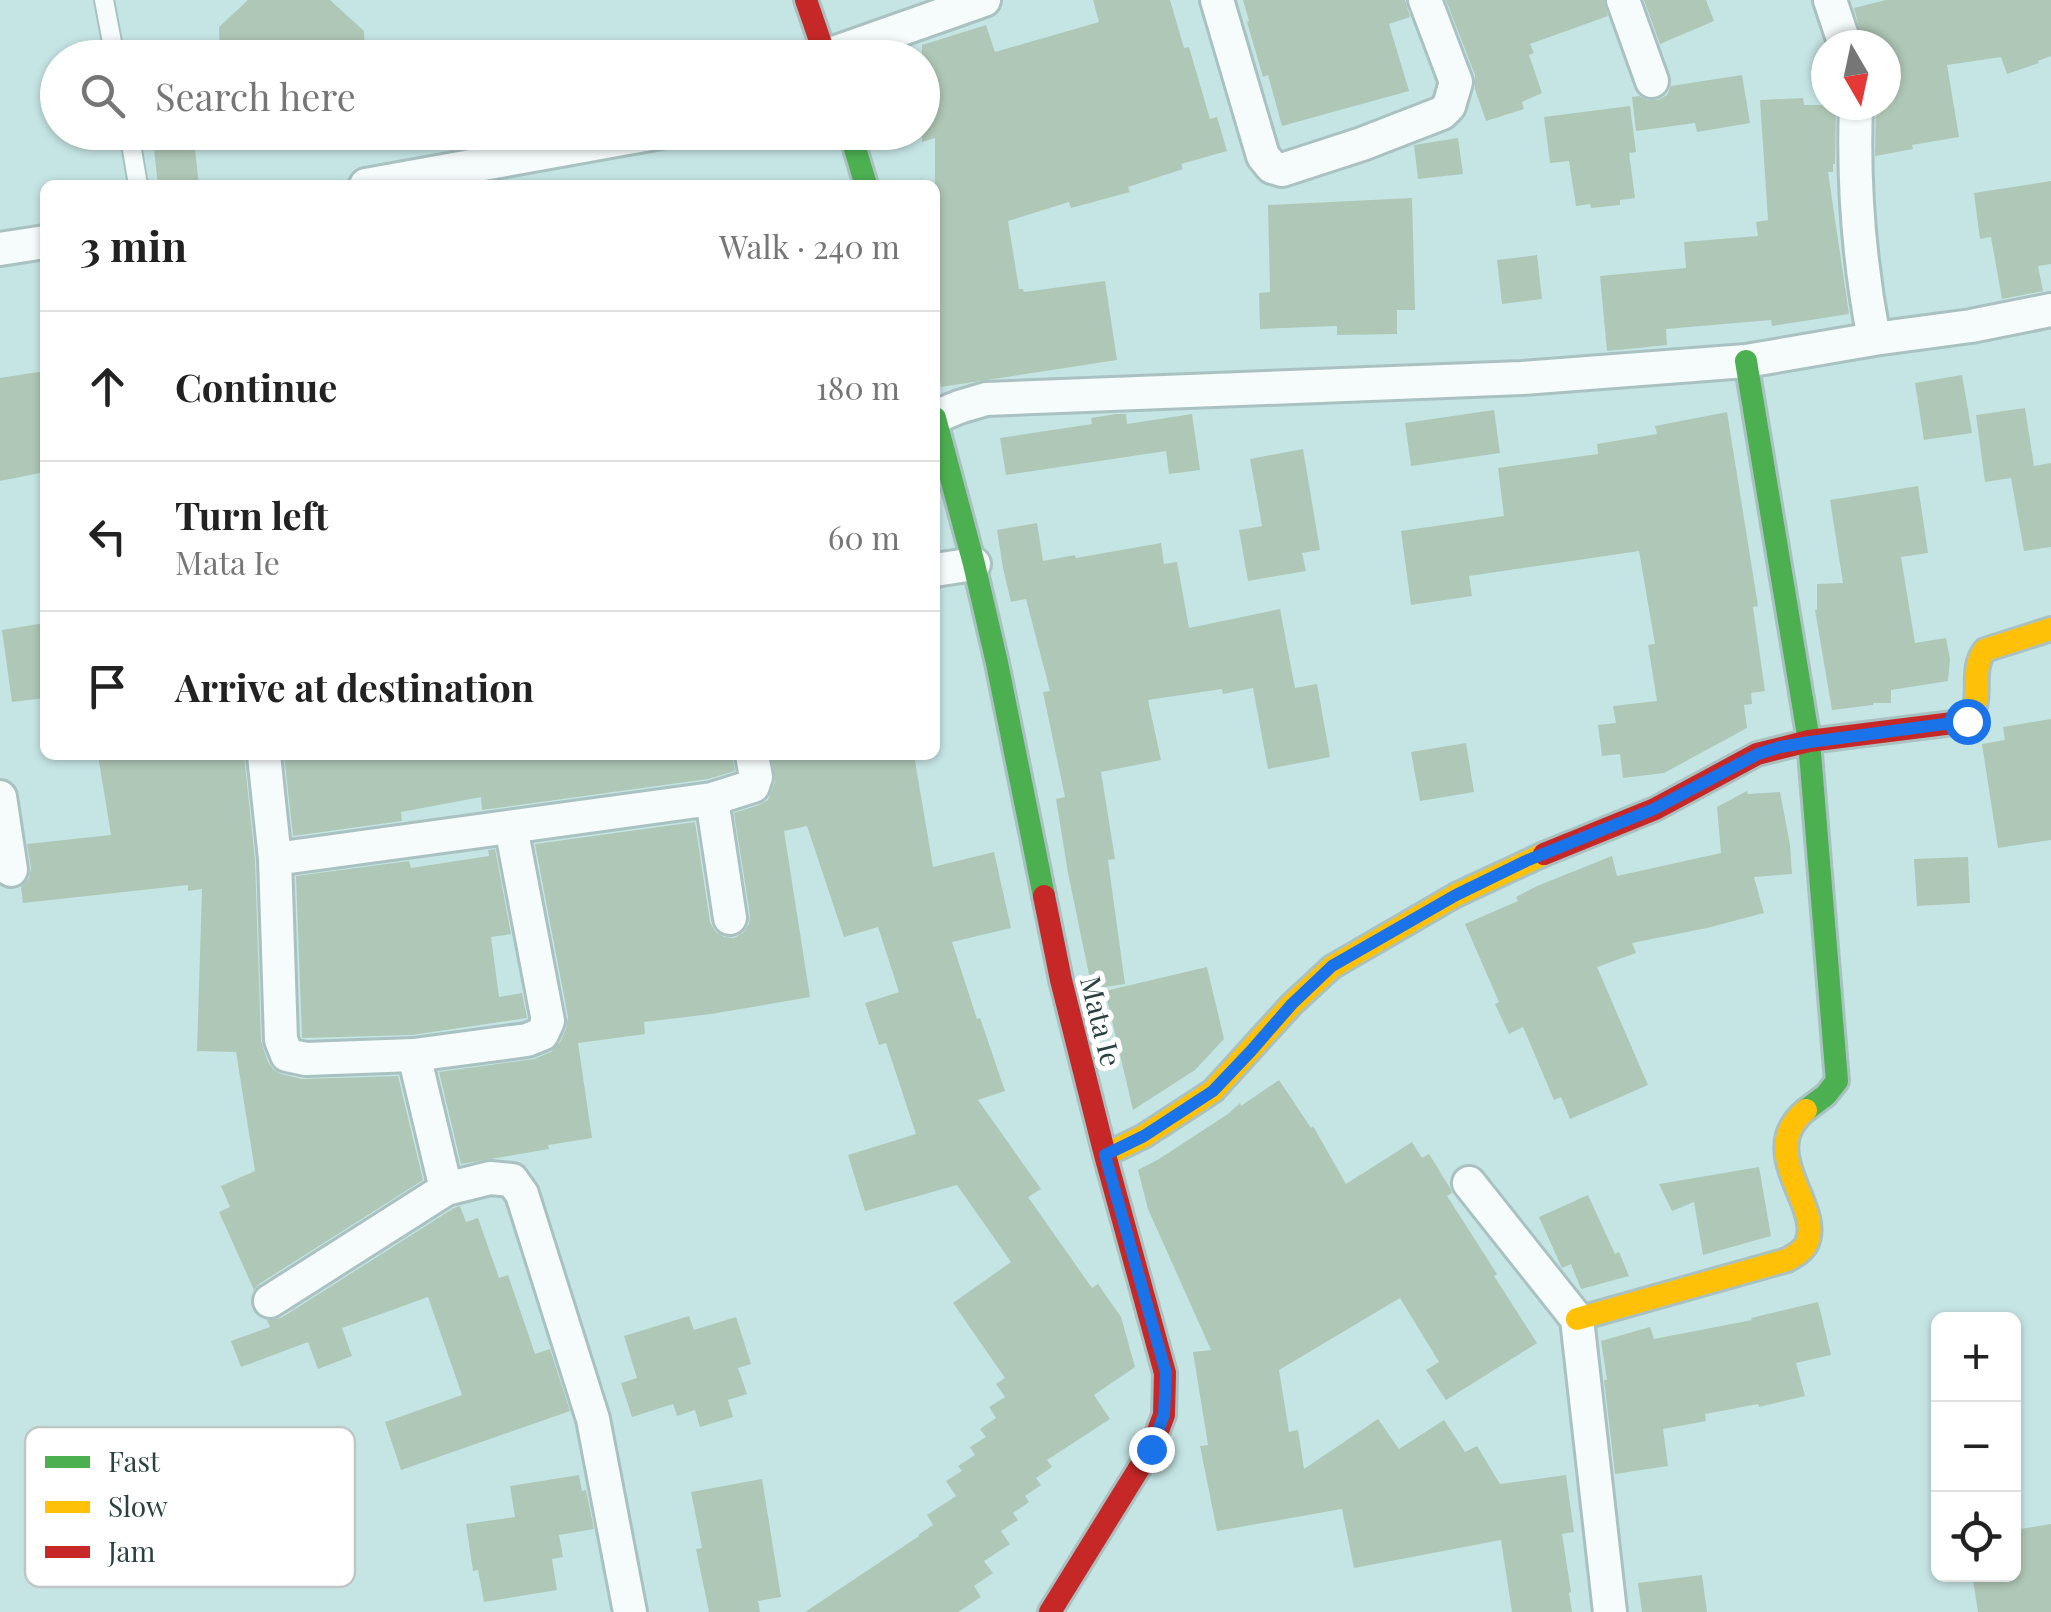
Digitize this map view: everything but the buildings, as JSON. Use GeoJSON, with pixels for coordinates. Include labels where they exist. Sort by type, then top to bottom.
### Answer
{"type":"FeatureCollection","features":[{"type":"Feature","properties":{"kind":"street"},"geometry":{"type":"LineString","coordinates":[[806,0],[820,40]]}},
{"type":"Feature","properties":{"kind":"street"},"geometry":{"type":"LineString","coordinates":[[871,40],[984,0]]}},
{"type":"Feature","properties":{"kind":"street"},"geometry":{"type":"LineString","coordinates":[[1218,0],[1263,156],[1272,167],[1282,170],[1378,138],[1442,113],[1449,106],[1456,82],[1425,0]]}},
{"type":"Feature","properties":{"kind":"street"},"geometry":{"type":"LineString","coordinates":[[1623,0],[1652,81]]}},
{"type":"Feature","properties":{"kind":"street"},"geometry":{"type":"LineString","coordinates":[[1830,0],[1839,30]]}},
{"type":"Feature","properties":{"kind":"street"},"geometry":{"type":"LineString","coordinates":[[1856,120],[1854,167],[1861,266],[1874,340]]}},
{"type":"Feature","properties":{"kind":"street"},"geometry":{"type":"LineString","coordinates":[[394,180],[560,150]]}},
{"type":"Feature","properties":{"kind":"street"},"geometry":{"type":"LineString","coordinates":[[855,150],[864,180]]}},
{"type":"Feature","properties":{"kind":"street"},"geometry":{"type":"LineString","coordinates":[[0,249],[40,243]]}},
{"type":"Feature","properties":{"kind":"street"},"geometry":{"type":"LineString","coordinates":[[940,416],[986,399],[1522,378],[1746,361],[2051,310]]}},
{"type":"Feature","properties":{"kind":"street"},"geometry":{"type":"LineString","coordinates":[[1577,1318],[1787,1260],[1806,1244],[1809,1229],[1787,1158],[1787,1133],[1798,1116],[1833,1090],[1838,1072],[1810,742],[1746,361]]}},
{"type":"Feature","properties":{"kind":"street","name":"Mata Ie"},"geometry":{"type":"LineString","coordinates":[[940,437],[996,662],[1060,980],[1166,1373],[1164,1415],[1151,1449],[1050,1612]]}},
{"type":"Feature","properties":{"kind":"street"},"geometry":{"type":"LineString","coordinates":[[940,569],[974,564]]}},
{"type":"Feature","properties":{"kind":"street"},"geometry":{"type":"LineString","coordinates":[[1105,1155],[1144,1136],[1213,1091],[1332,966],[1456,895],[1526,861],[1654,809],[1758,754],[1810,742],[1967,721],[1976,711],[1974,678],[1979,655],[2051,629]]}},
{"type":"Feature","properties":{"kind":"street"},"geometry":{"type":"LineString","coordinates":[[265,760],[275,860],[281,1040],[287,1055],[306,1059],[414,1055],[527,1040],[542,1034],[548,1021],[511,827]]}},
{"type":"Feature","properties":{"kind":"street"},"geometry":{"type":"LineString","coordinates":[[275,860],[712,799],[753,786],[756,777],[753,760]]}},
{"type":"Feature","properties":{"kind":"street"},"geometry":{"type":"LineString","coordinates":[[0,797],[11,870]]}},
{"type":"Feature","properties":{"kind":"street"},"geometry":{"type":"LineString","coordinates":[[712,799],[730,918]]}},
{"type":"Feature","properties":{"kind":"street"},"geometry":{"type":"LineString","coordinates":[[414,1055],[446,1189]]}},
{"type":"Feature","properties":{"kind":"street"},"geometry":{"type":"LineString","coordinates":[[270,1301],[446,1189],[503,1178],[512,1180],[522,1194],[593,1419],[630,1612]]}},
{"type":"Feature","properties":{"kind":"street"},"geometry":{"type":"LineString","coordinates":[[1469,1183],[1577,1318],[1610,1612]]}},
{"type":"Feature","properties":{"kind":"lane"},"geometry":{"type":"LineString","coordinates":[[104,0],[112,40]]}},
{"type":"Feature","properties":{"kind":"lane"},"geometry":{"type":"LineString","coordinates":[[131,150],[137,180]]}},
{"type":"Feature","properties":{"kind":"traffic: fast"},"geometry":{"type":"LineString","coordinates":[[855,150],[864,180]]}},
{"type":"Feature","properties":{"kind":"traffic: fast"},"geometry":{"type":"LineString","coordinates":[[1746,361],[1809,741],[1837,1081],[1806,1110]]}},
{"type":"Feature","properties":{"kind":"traffic: fast"},"geometry":{"type":"LineString","coordinates":[[940,437],[997,663],[1044,896]]}},
{"type":"Feature","properties":{"kind":"traffic: slow"},"geometry":{"type":"LineString","coordinates":[[1953,723],[1967,721],[1973,713],[1978,667],[1985,650],[2051,629]]}},
{"type":"Feature","properties":{"kind":"traffic: slow"},"geometry":{"type":"LineString","coordinates":[[1105,1155],[1144,1136],[1213,1091],[1292,1004],[1332,967],[1456,895],[1544,854]]}},
{"type":"Feature","properties":{"kind":"traffic: slow"},"geometry":{"type":"LineString","coordinates":[[1577,1319],[1787,1260],[1802,1250],[1810,1230],[1786,1144],[1792,1127],[1806,1110]]}},
{"type":"Feature","properties":{"kind":"traffic: jam"},"geometry":{"type":"LineString","coordinates":[[806,0],[820,40]]}},
{"type":"Feature","properties":{"kind":"traffic: jam"},"geometry":{"type":"LineString","coordinates":[[1544,854],[1655,809],[1757,754],[1809,741],[1953,723]]}},
{"type":"Feature","properties":{"kind":"traffic: jam"},"geometry":{"type":"LineString","coordinates":[[1044,896],[1105,1155],[1165,1373],[1164,1415],[1151,1449],[1050,1612]]}},
{"type":"Feature","properties":{"kind":"route"},"geometry":{"type":"LineString","coordinates":[[1151,1449],[1164,1415],[1166,1373],[1105,1155],[1144,1136],[1213,1091],[1332,966],[1456,895],[1526,861],[1654,809],[1758,754],[1810,742],[1967,721]]}}]}
